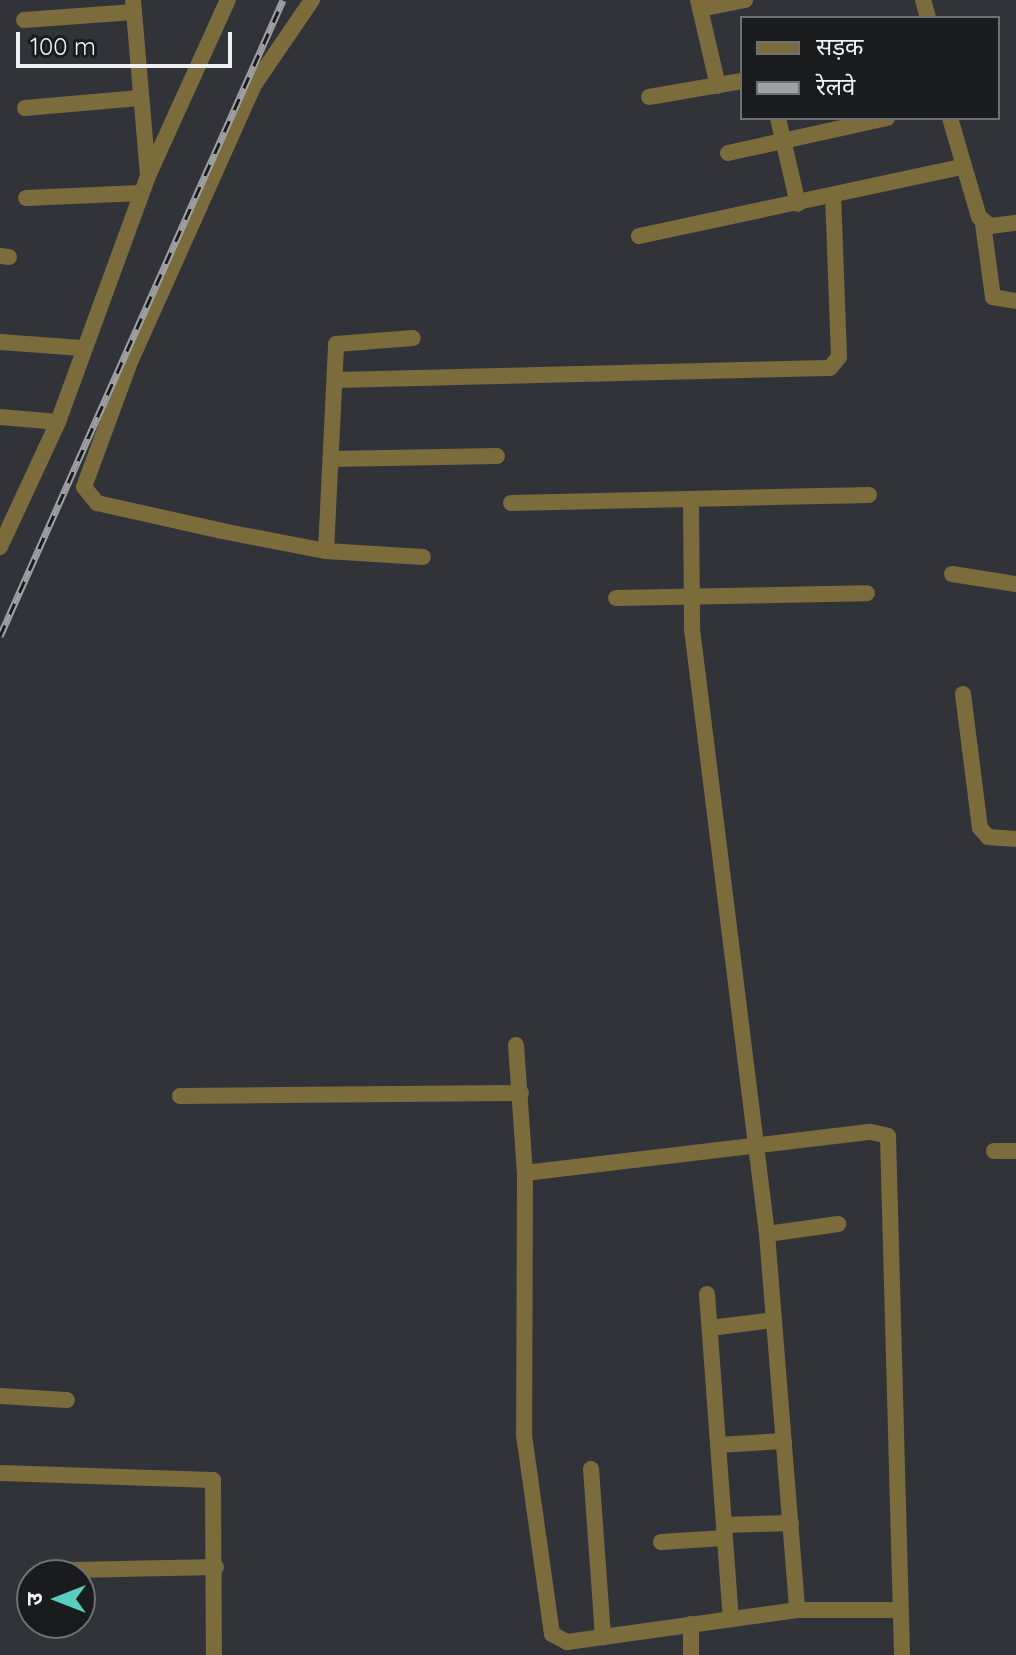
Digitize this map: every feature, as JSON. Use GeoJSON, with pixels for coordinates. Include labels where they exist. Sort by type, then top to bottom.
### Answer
{"type":"FeatureCollection","features":[{"type":"Feature","properties":{"kind":"street"},"geometry":{"type":"LineString","coordinates":[[0,547],[58,422],[82,348],[148,176],[228,0]]}},
{"type":"Feature","properties":{"kind":"street"},"geometry":{"type":"LineString","coordinates":[[312,0],[254,85],[130,362],[84,487],[97,503],[326,551],[423,557]]}},
{"type":"Feature","properties":{"kind":"street"},"geometry":{"type":"LineString","coordinates":[[718,86],[699,5],[745,0]]}},
{"type":"Feature","properties":{"kind":"street"},"geometry":{"type":"LineString","coordinates":[[24,20],[134,6],[148,176]]}},
{"type":"Feature","properties":{"kind":"street"},"geometry":{"type":"LineString","coordinates":[[649,97],[740,81]]}},
{"type":"Feature","properties":{"kind":"street"},"geometry":{"type":"LineString","coordinates":[[25,108],[140,98]]}},
{"type":"Feature","properties":{"kind":"street"},"geometry":{"type":"LineString","coordinates":[[778,120],[798,204]]}},
{"type":"Feature","properties":{"kind":"street"},"geometry":{"type":"LineString","coordinates":[[728,153],[878,120]]}},
{"type":"Feature","properties":{"kind":"street"},"geometry":{"type":"LineString","coordinates":[[950,120],[962,167],[983,224],[993,297],[1016,301]]}},
{"type":"Feature","properties":{"kind":"street"},"geometry":{"type":"LineString","coordinates":[[639,236],[962,167]]}},
{"type":"Feature","properties":{"kind":"street"},"geometry":{"type":"LineString","coordinates":[[26,198],[141,193]]}},
{"type":"Feature","properties":{"kind":"street"},"geometry":{"type":"LineString","coordinates":[[336,380],[830,368],[839,357],[833,197]]}},
{"type":"Feature","properties":{"kind":"street"},"geometry":{"type":"LineString","coordinates":[[983,224],[1016,223]]}},
{"type":"Feature","properties":{"kind":"street"},"geometry":{"type":"LineString","coordinates":[[326,551],[339,341],[413,338]]}},
{"type":"Feature","properties":{"kind":"street"},"geometry":{"type":"LineString","coordinates":[[0,342],[82,348]]}},
{"type":"Feature","properties":{"kind":"street"},"geometry":{"type":"LineString","coordinates":[[0,417],[58,422]]}},
{"type":"Feature","properties":{"kind":"street"},"geometry":{"type":"LineString","coordinates":[[331,459],[497,456]]}},
{"type":"Feature","properties":{"kind":"street"},"geometry":{"type":"LineString","coordinates":[[511,503],[691,502],[869,495]]}},
{"type":"Feature","properties":{"kind":"street"},"geometry":{"type":"LineString","coordinates":[[691,502],[692,596],[751,1149],[767,1234],[797,1610]]}},
{"type":"Feature","properties":{"kind":"street"},"geometry":{"type":"LineString","coordinates":[[952,574],[1016,584]]}},
{"type":"Feature","properties":{"kind":"street"},"geometry":{"type":"LineString","coordinates":[[616,598],[867,593]]}},
{"type":"Feature","properties":{"kind":"street"},"geometry":{"type":"LineString","coordinates":[[963,694],[980,828],[988,837],[1016,839]]}},
{"type":"Feature","properties":{"kind":"street"},"geometry":{"type":"LineString","coordinates":[[516,1045],[525,1173],[524,1435],[547,1622],[558,1641],[603,1638],[797,1610],[900,1610]]}},
{"type":"Feature","properties":{"kind":"street"},"geometry":{"type":"LineString","coordinates":[[180,1096],[521,1093]]}},
{"type":"Feature","properties":{"kind":"street"},"geometry":{"type":"LineString","coordinates":[[525,1173],[751,1149],[871,1132],[888,1136],[902,1655]]}},
{"type":"Feature","properties":{"kind":"street"},"geometry":{"type":"LineString","coordinates":[[994,1151],[1016,1151]]}},
{"type":"Feature","properties":{"kind":"street"},"geometry":{"type":"LineString","coordinates":[[767,1234],[838,1224]]}},
{"type":"Feature","properties":{"kind":"street"},"geometry":{"type":"LineString","coordinates":[[707,1294],[731,1619]]}},
{"type":"Feature","properties":{"kind":"street"},"geometry":{"type":"LineString","coordinates":[[710,1328],[774,1320]]}},
{"type":"Feature","properties":{"kind":"street"},"geometry":{"type":"LineString","coordinates":[[0,1396],[67,1400]]}},
{"type":"Feature","properties":{"kind":"street"},"geometry":{"type":"LineString","coordinates":[[718,1445],[784,1441]]}},
{"type":"Feature","properties":{"kind":"street"},"geometry":{"type":"LineString","coordinates":[[591,1469],[603,1638]]}},
{"type":"Feature","properties":{"kind":"street"},"geometry":{"type":"LineString","coordinates":[[0,1473],[213,1480],[216,1567],[214,1655]]}},
{"type":"Feature","properties":{"kind":"street"},"geometry":{"type":"LineString","coordinates":[[661,1542],[791,1523]]}},
{"type":"Feature","properties":{"kind":"street"},"geometry":{"type":"LineString","coordinates":[[96,1570],[216,1567]]}},
{"type":"Feature","properties":{"kind":"street"},"geometry":{"type":"LineString","coordinates":[[691,1624],[691,1655]]}},
{"type":"Feature","properties":{"kind":"railway"},"geometry":{"type":"LineString","coordinates":[[0,636],[283,0]]}}]}
